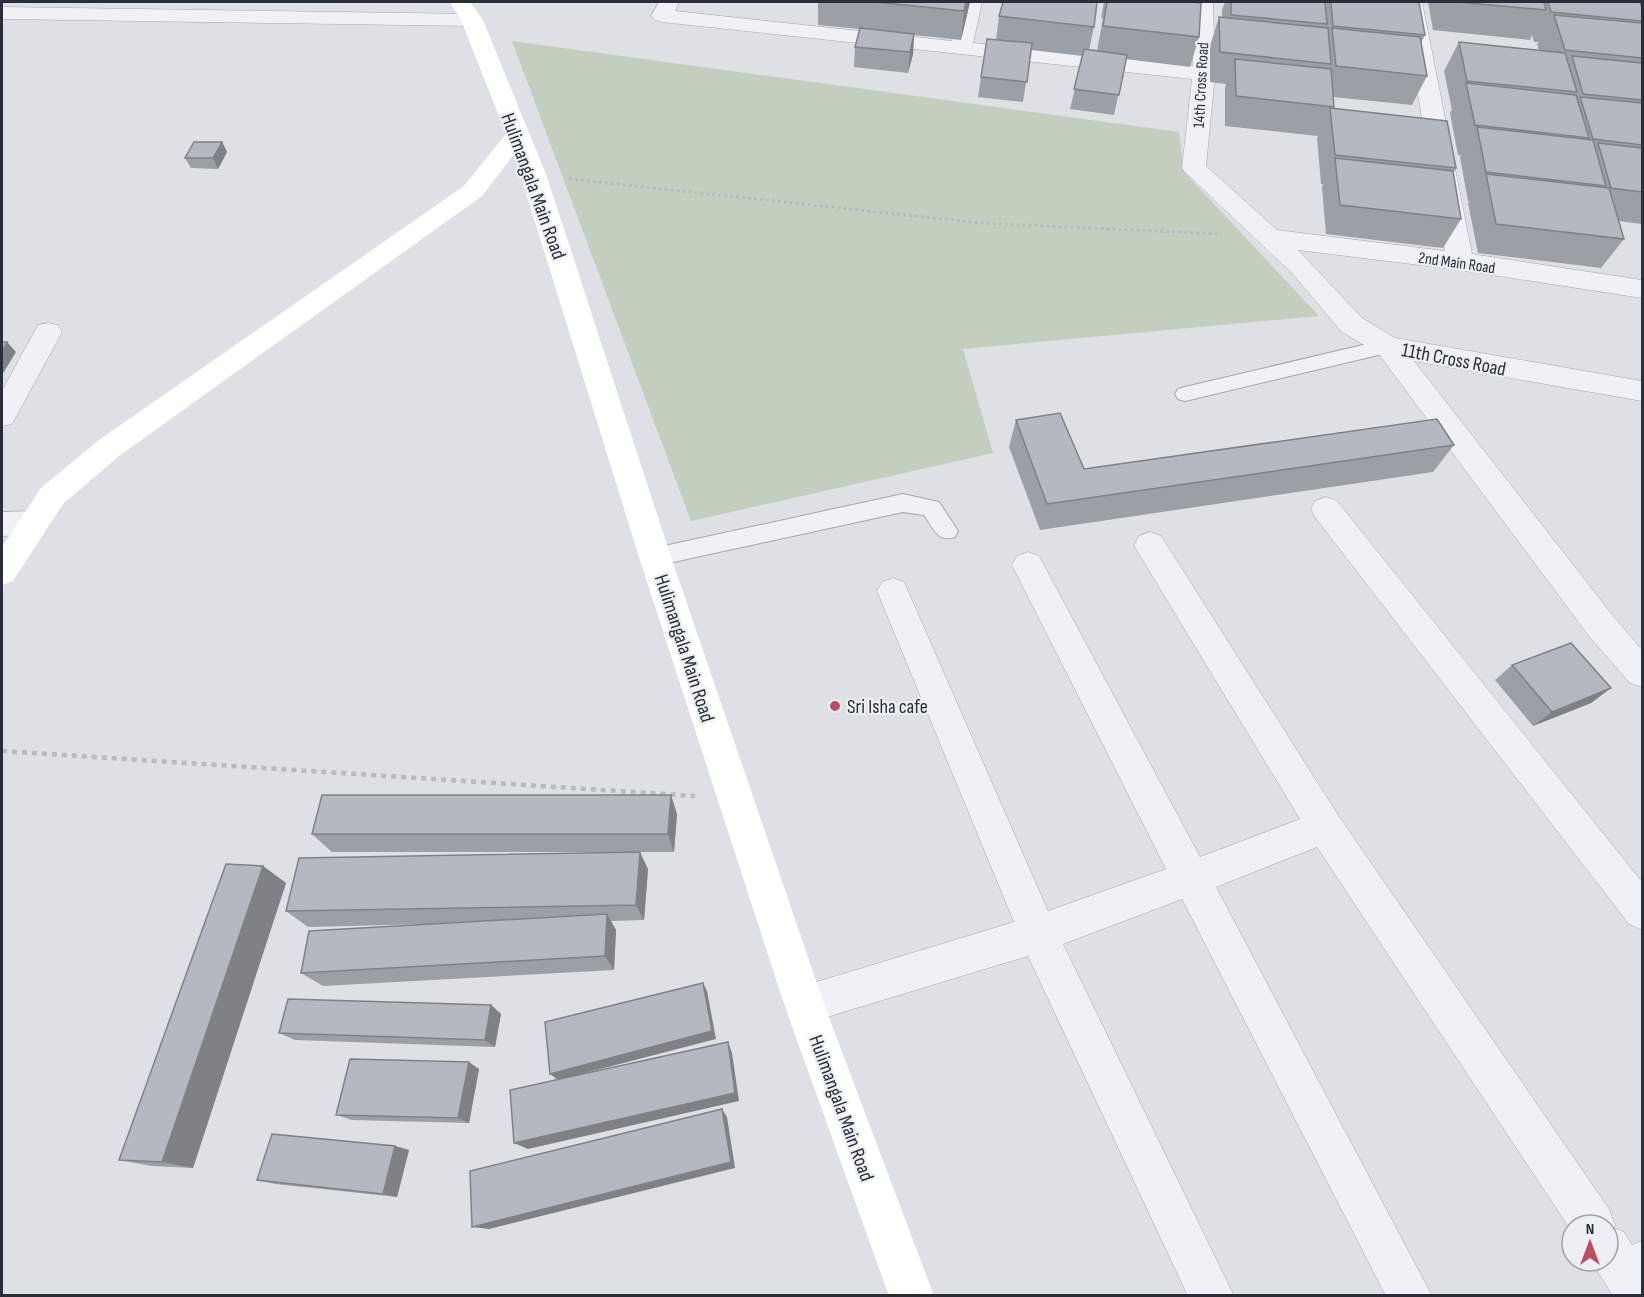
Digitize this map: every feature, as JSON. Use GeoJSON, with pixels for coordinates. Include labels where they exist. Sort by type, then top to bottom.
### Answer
{"type":"FeatureCollection","features":[{"type":"Feature","properties":{"kind":"street"},"geometry":{"type":"LineString","coordinates":[[961,49],[972,2]]}},
{"type":"Feature","properties":{"kind":"street","name":"14th Cross Road"},"geometry":{"type":"LineString","coordinates":[[1194,168],[1204,74],[1203,2]]}},
{"type":"Feature","properties":{"kind":"street"},"geometry":{"type":"LineString","coordinates":[[1412,2],[1460,261]]}},
{"type":"Feature","properties":{"kind":"street"},"geometry":{"type":"LineString","coordinates":[[666,9],[961,49],[1204,74]]}},
{"type":"Feature","properties":{"kind":"street"},"geometry":{"type":"LineString","coordinates":[[2,13],[466,11]]}},
{"type":"Feature","properties":{"kind":"street","name":"Hulimangala Main Road"},"geometry":{"type":"LineString","coordinates":[[466,11],[535,177],[654,557],[804,1004],[912,1296]]}},
{"type":"Feature","properties":{"kind":"street"},"geometry":{"type":"LineString","coordinates":[[2,572],[52,496],[109,448],[473,191],[517,135]]}},
{"type":"Feature","properties":{"kind":"street","name":"11th Cross Road"},"geometry":{"type":"LineString","coordinates":[[1194,168],[1271,238],[1352,325],[1388,346],[1642,391]]}},
{"type":"Feature","properties":{"kind":"street","name":"2nd Main Road"},"geometry":{"type":"LineString","coordinates":[[1271,238],[1460,261],[1642,289]]}},
{"type":"Feature","properties":{"kind":"street"},"geometry":{"type":"LineString","coordinates":[[2,416],[48,332]]}},
{"type":"Feature","properties":{"kind":"street"},"geometry":{"type":"LineString","coordinates":[[1388,346],[1601,626],[1642,673]]}},
{"type":"Feature","properties":{"kind":"street"},"geometry":{"type":"LineString","coordinates":[[1326,509],[1642,911]]}},
{"type":"Feature","properties":{"kind":"street"},"geometry":{"type":"LineString","coordinates":[[2,524],[34,523]]}},
{"type":"Feature","properties":{"kind":"street"},"geometry":{"type":"LineString","coordinates":[[1150,545],[1325,827],[1585,1213]]}},
{"type":"Feature","properties":{"kind":"street"},"geometry":{"type":"LineString","coordinates":[[1028,565],[1410,1296]]}},
{"type":"Feature","properties":{"kind":"street"},"geometry":{"type":"LineString","coordinates":[[893,591],[1038,934],[1212,1296]]}},
{"type":"Feature","properties":{"kind":"street"},"geometry":{"type":"LineString","coordinates":[[804,1004],[1038,934],[1325,827]]}},
{"type":"Feature","properties":{"kind":"lane"},"geometry":{"type":"LineString","coordinates":[[1185,394],[1388,346]]}},
{"type":"Feature","properties":{"kind":"lane"},"geometry":{"type":"LineString","coordinates":[[654,557],[903,503],[931,508],[947,531]]}},
{"type":"Feature","properties":{"kind":"path"},"geometry":{"type":"LineString","coordinates":[[535,177],[618,183],[981,223],[1175,231],[1271,238]]}},
{"type":"Feature","properties":{"kind":"path"},"geometry":{"type":"LineString","coordinates":[[2,751],[735,799]]}},
{"type":"Feature","properties":{"kind":"green space"},"geometry":{"type":"Polygon","coordinates":[[[512,41],[1179,132],[1184,172],[1319,316],[963,349],[993,453],[691,521],[512,41]]]}},
{"type":"Feature","properties":{"kind":"building"},"geometry":{"type":"Polygon","coordinates":[[[875,2],[966,2],[964,11],[875,2]]]}},
{"type":"Feature","properties":{"kind":"building"},"geometry":{"type":"Polygon","coordinates":[[[1003,2],[1097,2],[1094,27],[999,16],[1003,2]]]}},
{"type":"Feature","properties":{"kind":"building"},"geometry":{"type":"Polygon","coordinates":[[[1107,2],[1201,3],[1199,37],[1103,26],[1107,2]]]}},
{"type":"Feature","properties":{"kind":"building"},"geometry":{"type":"Polygon","coordinates":[[[1231,2],[1325,2],[1327,24],[1231,15],[1231,2]]]}},
{"type":"Feature","properties":{"kind":"building"},"geometry":{"type":"Polygon","coordinates":[[[1331,2],[1419,2],[1425,35],[1333,26],[1331,2]]]}},
{"type":"Feature","properties":{"kind":"building"},"geometry":{"type":"Polygon","coordinates":[[[1458,2],[1544,2],[1546,10],[1458,2]]]}},
{"type":"Feature","properties":{"kind":"building"},"geometry":{"type":"Polygon","coordinates":[[[1548,2],[1640,2],[1642,21],[1551,12],[1548,2]]]}},
{"type":"Feature","properties":{"kind":"building"},"geometry":{"type":"Polygon","coordinates":[[[1554,15],[1642,23],[1642,58],[1565,50],[1554,15]]]}},
{"type":"Feature","properties":{"kind":"building"},"geometry":{"type":"Polygon","coordinates":[[[1219,17],[1328,28],[1331,64],[1220,52],[1219,17]]]}},
{"type":"Feature","properties":{"kind":"building"},"geometry":{"type":"Polygon","coordinates":[[[860,28],[914,34],[910,52],[855,47],[860,28]]]}},
{"type":"Feature","properties":{"kind":"building"},"geometry":{"type":"Polygon","coordinates":[[[1332,28],[1420,37],[1427,76],[1336,66],[1332,28]]]}},
{"type":"Feature","properties":{"kind":"building"},"geometry":{"type":"Polygon","coordinates":[[[987,39],[1032,43],[1027,82],[981,77],[987,39]]]}},
{"type":"Feature","properties":{"kind":"building"},"geometry":{"type":"Polygon","coordinates":[[[1459,42],[1565,53],[1577,92],[1467,81],[1459,42]]]}},
{"type":"Feature","properties":{"kind":"building"},"geometry":{"type":"Polygon","coordinates":[[[1084,49],[1127,55],[1119,95],[1074,89],[1084,49]]]}},
{"type":"Feature","properties":{"kind":"building"},"geometry":{"type":"Polygon","coordinates":[[[1572,56],[1642,63],[1642,100],[1583,94],[1572,56]]]}},
{"type":"Feature","properties":{"kind":"building"},"geometry":{"type":"Polygon","coordinates":[[[1235,59],[1331,69],[1334,107],[1236,96],[1235,59]]]}},
{"type":"Feature","properties":{"kind":"building"},"geometry":{"type":"Polygon","coordinates":[[[1466,83],[1576,95],[1589,138],[1475,125],[1466,83]]]}},
{"type":"Feature","properties":{"kind":"building"},"geometry":{"type":"Polygon","coordinates":[[[1580,97],[1642,103],[1642,145],[1593,139],[1580,97]]]}},
{"type":"Feature","properties":{"kind":"building"},"geometry":{"type":"Polygon","coordinates":[[[1330,108],[1447,121],[1456,168],[1335,155],[1330,108]]]}},
{"type":"Feature","properties":{"kind":"building"},"geometry":{"type":"Polygon","coordinates":[[[1477,127],[1593,140],[1606,186],[1486,172],[1477,127]]]}},
{"type":"Feature","properties":{"kind":"building"},"geometry":{"type":"Polygon","coordinates":[[[194,142],[222,142],[213,158],[185,158],[194,142]]]}},
{"type":"Feature","properties":{"kind":"building"},"geometry":{"type":"Polygon","coordinates":[[[1598,143],[1642,148],[1642,192],[1611,188],[1598,143]]]}},
{"type":"Feature","properties":{"kind":"building"},"geometry":{"type":"Polygon","coordinates":[[[1335,158],[1453,171],[1461,219],[1340,205],[1335,158]]]}},
{"type":"Feature","properties":{"kind":"building"},"geometry":{"type":"Polygon","coordinates":[[[1486,174],[1609,188],[1624,239],[1496,224],[1486,174]]]}},
{"type":"Feature","properties":{"kind":"building"},"geometry":{"type":"Polygon","coordinates":[[[1060,413],[1084,469],[1437,419],[1454,445],[1047,504],[1016,420],[1060,413]]]}},
{"type":"Feature","properties":{"kind":"building"},"geometry":{"type":"Polygon","coordinates":[[[1571,643],[1611,688],[1552,712],[1512,665],[1571,643]]]}},
{"type":"Feature","properties":{"kind":"building"},"geometry":{"type":"Polygon","coordinates":[[[322,795],[671,795],[668,834],[312,834],[322,795]]]}},
{"type":"Feature","properties":{"kind":"building"},"geometry":{"type":"Polygon","coordinates":[[[640,852],[636,905],[286,911],[299,858],[640,852]]]}},
{"type":"Feature","properties":{"kind":"building"},"geometry":{"type":"Polygon","coordinates":[[[226,864],[263,866],[162,1162],[119,1160],[226,864]]]}},
{"type":"Feature","properties":{"kind":"building"},"geometry":{"type":"Polygon","coordinates":[[[607,914],[605,956],[301,973],[309,931],[607,914]]]}},
{"type":"Feature","properties":{"kind":"building"},"geometry":{"type":"Polygon","coordinates":[[[703,983],[712,1031],[550,1074],[545,1022],[703,983]]]}},
{"type":"Feature","properties":{"kind":"building"},"geometry":{"type":"Polygon","coordinates":[[[288,999],[491,1005],[485,1040],[279,1033],[288,999]]]}},
{"type":"Feature","properties":{"kind":"building"},"geometry":{"type":"Polygon","coordinates":[[[728,1042],[735,1093],[514,1143],[510,1090],[728,1042]]]}},
{"type":"Feature","properties":{"kind":"building"},"geometry":{"type":"Polygon","coordinates":[[[350,1059],[469,1062],[458,1118],[336,1115],[350,1059]]]}},
{"type":"Feature","properties":{"kind":"building"},"geometry":{"type":"Polygon","coordinates":[[[722,1109],[731,1162],[472,1227],[470,1171],[722,1109]]]}},
{"type":"Feature","properties":{"kind":"building"},"geometry":{"type":"Polygon","coordinates":[[[272,1134],[395,1146],[383,1194],[257,1180],[272,1134]]]}},
{"type":"Feature","properties":{"kind":"place","name":"Sri Isha cafe"},"geometry":{"type":"Point","coordinates":[835,706]}}]}
